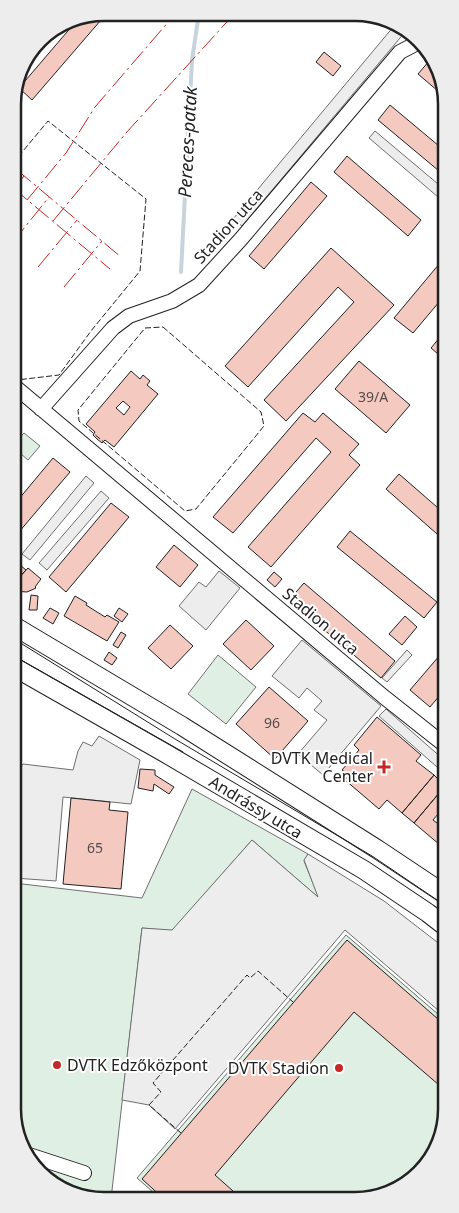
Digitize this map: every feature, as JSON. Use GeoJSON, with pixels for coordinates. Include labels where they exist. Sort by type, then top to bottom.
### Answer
{"type":"FeatureCollection","features":[{"type":"Feature","properties":{"kind":"main road","name":"Andrássy utca"},"geometry":{"type":"LineString","coordinates":[[21,630],[206,741],[438,890]]}},
{"type":"Feature","properties":{"kind":"main road","name":"Andrássy utca"},"geometry":{"type":"LineString","coordinates":[[21,671],[364,870],[428,912],[438,921]]}},
{"type":"Feature","properties":{"kind":"street","name":"Stadion utca"},"geometry":{"type":"LineString","coordinates":[[41,409],[113,328],[129,316],[172,301],[199,285],[241,239],[400,52],[412,45]]}},
{"type":"Feature","properties":{"kind":"street","name":"Stadion utca"},"geometry":{"type":"LineString","coordinates":[[21,392],[376,691],[438,738]]}},
{"type":"Feature","properties":{"kind":"street"},"geometry":{"type":"LineString","coordinates":[[37,1158],[84,1173]]}},
{"type":"Feature","properties":{"kind":"green space"},"geometry":{"type":"Polygon","coordinates":[[[24,433],[40,446],[28,460],[21,454],[21,436],[24,433]]]}},
{"type":"Feature","properties":{"kind":"green space"},"geometry":{"type":"Polygon","coordinates":[[[218,655],[256,687],[226,724],[188,694],[218,655]]]}},
{"type":"Feature","properties":{"kind":"green space","name":"DVTK Edzőközpont"},"geometry":{"type":"Polygon","coordinates":[[[192,789],[308,854],[304,861],[319,898],[252,840],[172,931],[142,928],[112,1192],[88,1190],[63,1181],[38,1159],[30,1145],[23,1125],[21,1108],[21,884],[142,898],[192,789]]]}},
{"type":"Feature","properties":{"kind":"green space","name":"DVTK Stadion"},"geometry":{"type":"Polygon","coordinates":[[[346,935],[438,1014],[438,1114],[436,1125],[424,1155],[405,1175],[396,1181],[371,1190],[354,1192],[153,1192],[137,1178],[346,935]]]}},
{"type":"Feature","properties":{"kind":"shaded area"},"geometry":{"type":"Polygon","coordinates":[[[391,30],[402,36],[242,226],[233,219],[391,30]]]}},
{"type":"Feature","properties":{"kind":"shaded area"},"geometry":{"type":"Polygon","coordinates":[[[375,131],[438,184],[438,197],[369,138],[375,131]]]}},
{"type":"Feature","properties":{"kind":"shaded area"},"geometry":{"type":"Polygon","coordinates":[[[86,476],[94,483],[30,560],[22,554],[86,476]]]}},
{"type":"Feature","properties":{"kind":"shaded area"},"geometry":{"type":"Polygon","coordinates":[[[101,491],[109,498],[47,570],[39,563],[101,491]]]}},
{"type":"Feature","properties":{"kind":"shaded area"},"geometry":{"type":"Polygon","coordinates":[[[219,571],[240,588],[206,630],[179,606],[199,582],[206,587],[219,571]]]}},
{"type":"Feature","properties":{"kind":"shaded area"},"geometry":{"type":"Polygon","coordinates":[[[302,640],[381,706],[323,775],[298,754],[327,720],[314,710],[322,701],[307,688],[299,698],[272,676],[302,640]]]}},
{"type":"Feature","properties":{"kind":"shaded area"},"geometry":{"type":"Polygon","coordinates":[[[407,650],[412,655],[387,682],[382,678],[407,650]]]}},
{"type":"Feature","properties":{"kind":"shaded area"},"geometry":{"type":"Polygon","coordinates":[[[386,709],[438,755],[437,767],[379,716],[386,709]]]}},
{"type":"Feature","properties":{"kind":"shaded area"},"geometry":{"type":"Polygon","coordinates":[[[99,736],[140,760],[131,804],[63,797],[56,881],[21,878],[21,766],[23,764],[73,770],[78,751],[83,742],[92,746],[99,736]]]}},
{"type":"Feature","properties":{"kind":"shaded area"},"geometry":{"type":"Polygon","coordinates":[[[252,840],[318,897],[304,860],[308,854],[384,901],[438,943],[438,1010],[345,930],[175,1129],[149,1105],[122,1100],[142,928],[172,930],[252,840]]]}},
{"type":"Feature","properties":{"kind":"building"},"geometry":{"type":"Polygon","coordinates":[[[100,21],[32,100],[22,91],[25,81],[69,30],[100,21]]]}},
{"type":"Feature","properties":{"kind":"building"},"geometry":{"type":"Polygon","coordinates":[[[324,52],[341,66],[333,76],[316,62],[324,52]]]}},
{"type":"Feature","properties":{"kind":"building"},"geometry":{"type":"Polygon","coordinates":[[[427,63],[436,89],[418,74],[427,63]]]}},
{"type":"Feature","properties":{"kind":"building"},"geometry":{"type":"Polygon","coordinates":[[[390,105],[438,145],[438,170],[378,120],[390,105]]]}},
{"type":"Feature","properties":{"kind":"building"},"geometry":{"type":"Polygon","coordinates":[[[347,156],[421,220],[408,236],[334,172],[347,156]]]}},
{"type":"Feature","properties":{"kind":"building"},"geometry":{"type":"Polygon","coordinates":[[[311,182],[327,196],[264,269],[249,256],[311,182]]]}},
{"type":"Feature","properties":{"kind":"building"},"geometry":{"type":"Polygon","coordinates":[[[331,248],[394,305],[286,421],[264,400],[354,302],[338,287],[248,387],[225,366],[331,248]]]}},
{"type":"Feature","properties":{"kind":"building"},"geometry":{"type":"Polygon","coordinates":[[[438,265],[438,303],[413,333],[394,318],[438,265]]]}},
{"type":"Feature","properties":{"kind":"building"},"geometry":{"type":"Polygon","coordinates":[[[438,340],[438,354],[431,348],[438,340]]]}},
{"type":"Feature","properties":{"kind":"building"},"geometry":{"type":"Polygon","coordinates":[[[359,361],[410,405],[386,433],[335,389],[359,361]]]}},
{"type":"Feature","properties":{"kind":"building"},"geometry":{"type":"Polygon","coordinates":[[[131,371],[140,379],[143,375],[150,381],[147,385],[158,394],[114,447],[105,440],[102,443],[97,439],[93,435],[95,432],[86,424],[131,371]],[[123,401],[116,408],[124,415],[130,407],[123,401]]]}},
{"type":"Feature","properties":{"kind":"building"},"geometry":{"type":"Polygon","coordinates":[[[303,413],[315,422],[323,413],[359,444],[349,455],[360,465],[271,567],[248,547],[331,452],[316,438],[233,533],[213,517],[303,413]]]}},
{"type":"Feature","properties":{"kind":"building"},"geometry":{"type":"Polygon","coordinates":[[[53,458],[70,472],[21,530],[21,496],[53,458]]]}},
{"type":"Feature","properties":{"kind":"building"},"geometry":{"type":"Polygon","coordinates":[[[399,474],[438,508],[438,535],[386,489],[399,474]]]}},
{"type":"Feature","properties":{"kind":"building"},"geometry":{"type":"Polygon","coordinates":[[[111,503],[129,517],[66,592],[49,577],[111,503]]]}},
{"type":"Feature","properties":{"kind":"building"},"geometry":{"type":"Polygon","coordinates":[[[350,531],[437,602],[424,618],[337,547],[350,531]]]}},
{"type":"Feature","properties":{"kind":"building"},"geometry":{"type":"Polygon","coordinates":[[[174,545],[198,565],[180,587],[156,567],[174,545]]]}},
{"type":"Feature","properties":{"kind":"building"},"geometry":{"type":"Polygon","coordinates":[[[21,566],[26,570],[21,575],[21,566]]]}},
{"type":"Feature","properties":{"kind":"building"},"geometry":{"type":"Polygon","coordinates":[[[28,568],[41,579],[36,588],[27,592],[21,592],[21,575],[28,568]]]}},
{"type":"Feature","properties":{"kind":"building"},"geometry":{"type":"Polygon","coordinates":[[[274,572],[282,579],[275,587],[267,580],[274,572]]]}},
{"type":"Feature","properties":{"kind":"building"},"geometry":{"type":"Polygon","coordinates":[[[304,583],[395,661],[381,678],[289,600],[304,583]]]}},
{"type":"Feature","properties":{"kind":"building"},"geometry":{"type":"Polygon","coordinates":[[[31,595],[38,596],[37,610],[29,610],[31,595]]]}},
{"type":"Feature","properties":{"kind":"building"},"geometry":{"type":"Polygon","coordinates":[[[75,596],[105,617],[107,615],[119,622],[107,641],[64,616],[75,596]]]}},
{"type":"Feature","properties":{"kind":"building"},"geometry":{"type":"Polygon","coordinates":[[[50,608],[59,613],[53,624],[43,618],[50,608]]]}},
{"type":"Feature","properties":{"kind":"building"},"geometry":{"type":"Polygon","coordinates":[[[119,608],[128,614],[122,622],[114,616],[119,608]]]}},
{"type":"Feature","properties":{"kind":"building"},"geometry":{"type":"Polygon","coordinates":[[[405,616],[417,627],[402,645],[389,634],[405,616]]]}},
{"type":"Feature","properties":{"kind":"building"},"geometry":{"type":"Polygon","coordinates":[[[246,620],[274,646],[251,670],[223,644],[246,620]]]}},
{"type":"Feature","properties":{"kind":"building"},"geometry":{"type":"Polygon","coordinates":[[[170,625],[193,646],[171,669],[148,648],[170,625]]]}},
{"type":"Feature","properties":{"kind":"building"},"geometry":{"type":"Polygon","coordinates":[[[121,632],[126,635],[118,648],[113,645],[121,632]]]}},
{"type":"Feature","properties":{"kind":"building"},"geometry":{"type":"Polygon","coordinates":[[[109,652],[117,658],[112,665],[104,660],[109,652]]]}},
{"type":"Feature","properties":{"kind":"building"},"geometry":{"type":"Polygon","coordinates":[[[438,657],[438,698],[430,707],[410,690],[438,657]]]}},
{"type":"Feature","properties":{"kind":"building"},"geometry":{"type":"Polygon","coordinates":[[[269,687],[308,721],[275,759],[236,724],[269,687]]]}},
{"type":"Feature","properties":{"kind":"building","name":"DVTK Medical Center"},"geometry":{"type":"Polygon","coordinates":[[[377,717],[421,755],[416,761],[434,775],[402,813],[387,800],[379,809],[345,780],[349,775],[342,770],[359,750],[354,745],[377,717]]]}},
{"type":"Feature","properties":{"kind":"building"},"geometry":{"type":"Polygon","coordinates":[[[140,769],[155,770],[155,775],[174,787],[169,794],[154,784],[153,791],[138,788],[140,769]]]}},
{"type":"Feature","properties":{"kind":"building"},"geometry":{"type":"Polygon","coordinates":[[[434,775],[438,779],[438,794],[414,823],[402,813],[434,775]]]}},
{"type":"Feature","properties":{"kind":"building"},"geometry":{"type":"Polygon","coordinates":[[[438,794],[438,814],[433,820],[438,822],[438,843],[414,823],[438,794]]]}},
{"type":"Feature","properties":{"kind":"building"},"geometry":{"type":"Polygon","coordinates":[[[71,798],[110,802],[109,810],[128,812],[121,889],[63,884],[71,798]]]}},
{"type":"Feature","properties":{"kind":"building"},"geometry":{"type":"Polygon","coordinates":[[[347,940],[438,1019],[438,1084],[354,1012],[215,1175],[234,1192],[156,1192],[142,1179],[347,940]]]}},
{"type":"Feature","properties":{"kind":"waterway","name":"Pereces-patak"},"geometry":{"type":"LineString","coordinates":[[181,272],[192,60],[198,21]]}},
{"type":"Feature","properties":{"kind":"tram line"},"geometry":{"type":"LineString","coordinates":[[21,643],[175,739],[372,856],[438,901]]}},
{"type":"Feature","properties":{"kind":"tram line"},"geometry":{"type":"LineString","coordinates":[[21,660],[183,752]]}},
{"type":"Feature","properties":{"kind":"fence"},"geometry":{"type":"LineString","coordinates":[[21,153],[48,121],[146,199],[140,271],[91,331],[59,375],[21,380]]}},
{"type":"Feature","properties":{"kind":"fence"},"geometry":{"type":"LineString","coordinates":[[163,327],[261,412],[264,426],[196,509],[185,511],[79,421],[78,410],[145,328],[163,327]]}},
{"type":"Feature","properties":{"kind":"fence"},"geometry":{"type":"LineString","coordinates":[[181,1133],[149,1105],[161,1092],[153,1083],[247,975],[250,978],[258,971],[293,1002]]}},
{"type":"Feature","properties":{"kind":"power"},"geometry":{"type":"LineString","coordinates":[[27,200],[66,153],[95,107],[169,21]]}},
{"type":"Feature","properties":{"kind":"power"},"geometry":{"type":"LineString","coordinates":[[53,221],[126,133],[228,21]]}},
{"type":"Feature","properties":{"kind":"power"},"geometry":{"type":"LineString","coordinates":[[21,173],[121,257]]}},
{"type":"Feature","properties":{"kind":"power"},"geometry":{"type":"LineString","coordinates":[[21,180],[24,176]]}},
{"type":"Feature","properties":{"kind":"power"},"geometry":{"type":"LineString","coordinates":[[21,195],[110,269]]}},
{"type":"Feature","properties":{"kind":"power"},"geometry":{"type":"LineString","coordinates":[[21,232],[49,197]]}},
{"type":"Feature","properties":{"kind":"power"},"geometry":{"type":"LineString","coordinates":[[38,267],[77,220]]}},
{"type":"Feature","properties":{"kind":"power"},"geometry":{"type":"LineString","coordinates":[[64,287],[102,241]]}},
{"type":"Feature","properties":{"kind":"place","name":"DVTK Medical Center"},"geometry":{"type":"Point","coordinates":[384,767]}},
{"type":"Feature","properties":{"kind":"place","name":"DVTK Edzőközpont"},"geometry":{"type":"Point","coordinates":[57,1065]}},
{"type":"Feature","properties":{"kind":"place","name":"DVTK Stadion"},"geometry":{"type":"Point","coordinates":[339,1068]}}]}
